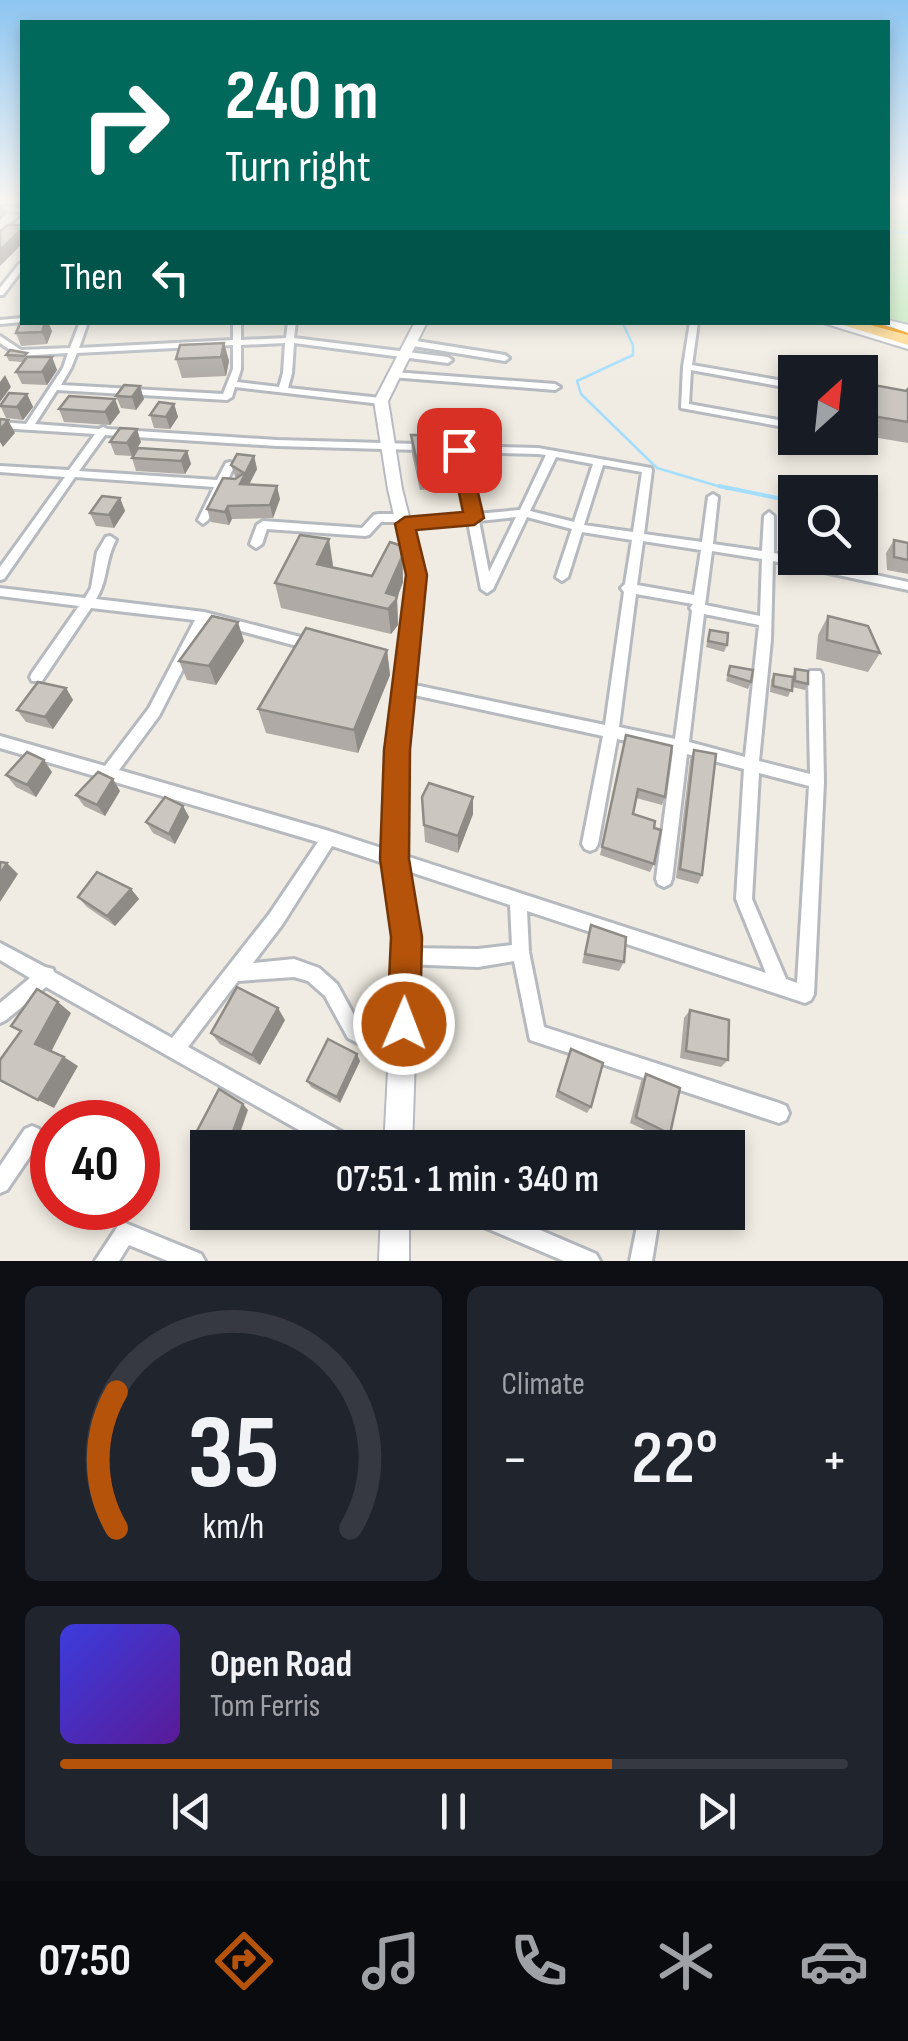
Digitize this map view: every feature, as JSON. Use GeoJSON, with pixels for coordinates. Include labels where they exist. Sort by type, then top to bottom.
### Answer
{"type":"FeatureCollection","features":[{"type":"Feature","properties":{"kind":"highway"},"geometry":{"type":"LineString","coordinates":[[854,325],[908,337]]}},
{"type":"Feature","properties":{"kind":"highway"},"geometry":{"type":"LineString","coordinates":[[874,325],[908,337]]}},
{"type":"Feature","properties":{"kind":"street"},"geometry":{"type":"LineString","coordinates":[[0,293],[20,268]]}},
{"type":"Feature","properties":{"kind":"street"},"geometry":{"type":"LineString","coordinates":[[28,426],[67,368],[70,350],[82,325]]}},
{"type":"Feature","properties":{"kind":"street"},"geometry":{"type":"LineString","coordinates":[[56,388],[227,397],[238,325]]}},
{"type":"Feature","properties":{"kind":"street"},"geometry":{"type":"LineString","coordinates":[[283,390],[291,367],[288,340],[291,325]]}},
{"type":"Feature","properties":{"kind":"street"},"geometry":{"type":"LineString","coordinates":[[399,1130],[406,937],[394,859],[397,750],[400,674],[416,575],[381,401],[420,325]]}},
{"type":"Feature","properties":{"kind":"street"},"geometry":{"type":"LineString","coordinates":[[694,325],[684,406],[778,423]]}},
{"type":"Feature","properties":{"kind":"street"},"geometry":{"type":"LineString","coordinates":[[842,325],[908,337]]}},
{"type":"Feature","properties":{"kind":"street"},"geometry":{"type":"LineString","coordinates":[[0,339],[19,352],[288,340],[504,358]]}},
{"type":"Feature","properties":{"kind":"street"},"geometry":{"type":"LineString","coordinates":[[407,347],[448,360]]}},
{"type":"Feature","properties":{"kind":"street"},"geometry":{"type":"LineString","coordinates":[[687,367],[778,383]]}},
{"type":"Feature","properties":{"kind":"street"},"geometry":{"type":"LineString","coordinates":[[394,375],[555,387]]}},
{"type":"Feature","properties":{"kind":"street"},"geometry":{"type":"LineString","coordinates":[[232,384],[381,401]]}},
{"type":"Feature","properties":{"kind":"street"},"geometry":{"type":"LineString","coordinates":[[452,416],[487,589],[552,454]]}},
{"type":"Feature","properties":{"kind":"street"},"geometry":{"type":"LineString","coordinates":[[0,424],[552,454],[647,470],[610,733],[590,844]]}},
{"type":"Feature","properties":{"kind":"street"},"geometry":{"type":"LineString","coordinates":[[0,576],[104,430]]}},
{"type":"Feature","properties":{"kind":"street"},"geometry":{"type":"LineString","coordinates":[[562,577],[599,462]]}},
{"type":"Feature","properties":{"kind":"street"},"geometry":{"type":"LineString","coordinates":[[202,520],[230,465]]}},
{"type":"Feature","properties":{"kind":"street"},"geometry":{"type":"LineString","coordinates":[[0,469],[240,485]]}},
{"type":"Feature","properties":{"kind":"street"},"geometry":{"type":"LineString","coordinates":[[664,879],[684,747],[697,604],[713,497]]}},
{"type":"Feature","properties":{"kind":"street"},"geometry":{"type":"LineString","coordinates":[[256,544],[263,525],[365,532],[378,518],[404,521],[524,513],[578,527],[770,556],[908,586]]}},
{"type":"Feature","properties":{"kind":"street"},"geometry":{"type":"LineString","coordinates":[[769,516],[766,622],[744,899],[780,985]]}},
{"type":"Feature","properties":{"kind":"street"},"geometry":{"type":"LineString","coordinates":[[37,677],[90,600],[102,577],[104,552],[110,540]]}},
{"type":"Feature","properties":{"kind":"street"},"geometry":{"type":"LineString","coordinates":[[628,588],[766,622]]}},
{"type":"Feature","properties":{"kind":"street"},"geometry":{"type":"LineString","coordinates":[[0,592],[204,616],[333,650]]}},
{"type":"Feature","properties":{"kind":"street"},"geometry":{"type":"LineString","coordinates":[[108,773],[140,735],[162,697],[185,643],[204,616]]}},
{"type":"Feature","properties":{"kind":"street"},"geometry":{"type":"LineString","coordinates":[[400,674],[610,733],[752,762],[817,782]]}},
{"type":"Feature","properties":{"kind":"street"},"geometry":{"type":"LineString","coordinates":[[0,742],[329,838],[805,994],[817,782],[815,675]]}},
{"type":"Feature","properties":{"kind":"street"},"geometry":{"type":"LineString","coordinates":[[175,1049],[276,920],[329,838]]}},
{"type":"Feature","properties":{"kind":"street"},"geometry":{"type":"LineString","coordinates":[[518,900],[521,952],[536,1034],[779,1113]]}},
{"type":"Feature","properties":{"kind":"street"},"geometry":{"type":"LineString","coordinates":[[0,952],[319,1130]]}},
{"type":"Feature","properties":{"kind":"street"},"geometry":{"type":"LineString","coordinates":[[404,956],[478,958],[521,952]]}},
{"type":"Feature","properties":{"kind":"street"},"geometry":{"type":"LineString","coordinates":[[234,974],[294,968],[313,974],[331,990],[354,1032],[403,1057]]}},
{"type":"Feature","properties":{"kind":"street"},"geometry":{"type":"LineString","coordinates":[[0,1014],[47,975]]}},
{"type":"Feature","properties":{"kind":"street"},"geometry":{"type":"LineString","coordinates":[[0,1183],[30,1139]]}},
{"type":"Feature","properties":{"kind":"street"},"geometry":{"type":"LineString","coordinates":[[394,1261],[395,1230]]}},
{"type":"Feature","properties":{"kind":"street"},"geometry":{"type":"LineString","coordinates":[[515,1230],[589,1261]]}},
{"type":"Feature","properties":{"kind":"street"},"geometry":{"type":"LineString","coordinates":[[641,1261],[647,1230]]}},
{"type":"Feature","properties":{"kind":"street"},"geometry":{"type":"LineString","coordinates":[[106,1261],[126,1233],[194,1261]]}},
{"type":"Feature","properties":{"kind":"green space"},"geometry":{"type":"Polygon","coordinates":[[[890,262],[908,262],[908,324],[890,319],[890,262]]]}},
{"type":"Feature","properties":{"kind":"building"},"geometry":{"type":"Polygon","coordinates":[[[20,323],[44,325],[42,332],[16,333],[20,323]]]}},
{"type":"Feature","properties":{"kind":"building"},"geometry":{"type":"Polygon","coordinates":[[[224,343],[221,357],[176,359],[180,345],[224,343]]]}},
{"type":"Feature","properties":{"kind":"building"},"geometry":{"type":"Polygon","coordinates":[[[10,350],[27,353],[6,355],[10,350]]]}},
{"type":"Feature","properties":{"kind":"building"},"geometry":{"type":"Polygon","coordinates":[[[27,357],[52,357],[42,372],[16,372],[27,357]]]}},
{"type":"Feature","properties":{"kind":"building"},"geometry":{"type":"Polygon","coordinates":[[[124,385],[140,386],[132,397],[116,396],[124,385]]]}},
{"type":"Feature","properties":{"kind":"building"},"geometry":{"type":"Polygon","coordinates":[[[878,386],[908,389],[908,422],[878,417],[878,386]]]}},
{"type":"Feature","properties":{"kind":"building"},"geometry":{"type":"Polygon","coordinates":[[[9,393],[27,394],[17,407],[0,406],[9,393]]]}},
{"type":"Feature","properties":{"kind":"building"},"geometry":{"type":"Polygon","coordinates":[[[69,396],[115,399],[105,412],[59,409],[69,396]]]}},
{"type":"Feature","properties":{"kind":"building"},"geometry":{"type":"Polygon","coordinates":[[[159,402],[174,404],[166,417],[150,415],[159,402]]]}},
{"type":"Feature","properties":{"kind":"building"},"geometry":{"type":"Polygon","coordinates":[[[120,428],[137,429],[127,443],[110,442],[120,428]]]}},
{"type":"Feature","properties":{"kind":"building"},"geometry":{"type":"Polygon","coordinates":[[[411,435],[436,435],[439,443],[452,442],[458,468],[419,471],[411,435]]]}},
{"type":"Feature","properties":{"kind":"building"},"geometry":{"type":"Polygon","coordinates":[[[138,448],[187,451],[181,461],[132,458],[138,448]]]}},
{"type":"Feature","properties":{"kind":"building"},"geometry":{"type":"Polygon","coordinates":[[[237,454],[254,456],[240,484],[277,486],[270,505],[228,506],[225,512],[207,509],[223,478],[235,479],[244,473],[231,465],[237,454]]]}},
{"type":"Feature","properties":{"kind":"building"},"geometry":{"type":"Polygon","coordinates":[[[102,496],[120,498],[109,515],[90,513],[102,496]]]}},
{"type":"Feature","properties":{"kind":"building"},"geometry":{"type":"Polygon","coordinates":[[[300,535],[329,539],[317,564],[372,576],[390,542],[402,546],[402,557],[386,593],[397,596],[396,600],[388,609],[275,583],[300,535]]]}},
{"type":"Feature","properties":{"kind":"building"},"geometry":{"type":"Polygon","coordinates":[[[894,540],[908,543],[908,560],[894,557],[894,540]]]}},
{"type":"Feature","properties":{"kind":"building"},"geometry":{"type":"Polygon","coordinates":[[[212,616],[238,622],[209,666],[179,661],[212,616]]]}},
{"type":"Feature","properties":{"kind":"building"},"geometry":{"type":"Polygon","coordinates":[[[828,616],[868,626],[880,653],[827,640],[828,616]]]}},
{"type":"Feature","properties":{"kind":"building"},"geometry":{"type":"Polygon","coordinates":[[[306,628],[387,650],[354,730],[258,709],[306,628]]]}},
{"type":"Feature","properties":{"kind":"building"},"geometry":{"type":"Polygon","coordinates":[[[710,630],[728,633],[727,645],[708,641],[710,630]]]}},
{"type":"Feature","properties":{"kind":"building"},"geometry":{"type":"Polygon","coordinates":[[[730,666],[753,670],[751,682],[728,675],[730,666]]]}},
{"type":"Feature","properties":{"kind":"building"},"geometry":{"type":"Polygon","coordinates":[[[795,669],[808,671],[808,684],[795,681],[795,669]]]}},
{"type":"Feature","properties":{"kind":"building"},"geometry":{"type":"Polygon","coordinates":[[[774,674],[793,677],[792,691],[773,686],[774,674]]]}},
{"type":"Feature","properties":{"kind":"building"},"geometry":{"type":"Polygon","coordinates":[[[38,682],[66,688],[45,717],[17,710],[38,682]]]}},
{"type":"Feature","properties":{"kind":"building"},"geometry":{"type":"Polygon","coordinates":[[[626,735],[672,746],[665,797],[638,789],[633,814],[655,821],[654,828],[661,830],[654,864],[602,847],[626,735]]]}},
{"type":"Feature","properties":{"kind":"building"},"geometry":{"type":"Polygon","coordinates":[[[694,750],[716,754],[702,875],[680,869],[694,750]]]}},
{"type":"Feature","properties":{"kind":"building"},"geometry":{"type":"Polygon","coordinates":[[[27,752],[44,760],[27,785],[6,775],[27,752]]]}},
{"type":"Feature","properties":{"kind":"building"},"geometry":{"type":"Polygon","coordinates":[[[98,772],[113,779],[97,805],[76,795],[98,772]]]}},
{"type":"Feature","properties":{"kind":"building"},"geometry":{"type":"Polygon","coordinates":[[[429,783],[473,797],[458,836],[424,825],[422,797],[429,783]]]}},
{"type":"Feature","properties":{"kind":"building"},"geometry":{"type":"Polygon","coordinates":[[[165,797],[183,806],[169,834],[146,822],[165,797]]]}},
{"type":"Feature","properties":{"kind":"building"},"geometry":{"type":"Polygon","coordinates":[[[97,872],[131,889],[107,916],[78,897],[97,872]]]}},
{"type":"Feature","properties":{"kind":"building"},"geometry":{"type":"Polygon","coordinates":[[[591,925],[626,937],[624,962],[585,954],[591,925]]]}},
{"type":"Feature","properties":{"kind":"building"},"geometry":{"type":"Polygon","coordinates":[[[237,987],[278,1008],[252,1055],[211,1033],[237,987]]]}},
{"type":"Feature","properties":{"kind":"building"},"geometry":{"type":"Polygon","coordinates":[[[37,989],[58,1002],[35,1044],[64,1057],[38,1100],[0,1080],[0,1060],[21,1031],[11,1026],[37,989]]]}},
{"type":"Feature","properties":{"kind":"building"},"geometry":{"type":"Polygon","coordinates":[[[690,1010],[729,1020],[728,1060],[686,1051],[690,1010]]]}},
{"type":"Feature","properties":{"kind":"building"},"geometry":{"type":"Polygon","coordinates":[[[328,1039],[357,1054],[337,1097],[307,1081],[328,1039]]]}},
{"type":"Feature","properties":{"kind":"building"},"geometry":{"type":"Polygon","coordinates":[[[571,1049],[603,1063],[591,1107],[558,1091],[571,1049]]]}},
{"type":"Feature","properties":{"kind":"building"},"geometry":{"type":"Polygon","coordinates":[[[646,1074],[680,1088],[671,1130],[662,1130],[636,1117],[646,1074]]]}},
{"type":"Feature","properties":{"kind":"building"},"geometry":{"type":"Polygon","coordinates":[[[219,1089],[243,1104],[234,1130],[198,1130],[219,1089]]]}},
{"type":"Feature","properties":{"kind":"waterway"},"geometry":{"type":"LineString","coordinates":[[623,325],[633,345],[633,355],[577,381],[581,394],[657,468],[728,489]]}},
{"type":"Feature","properties":{"kind":"waterway"},"geometry":{"type":"LineString","coordinates":[[719,486],[778,498]]}},
{"type":"Feature","properties":{"kind":"route"},"geometry":{"type":"LineString","coordinates":[[404,1024],[406,937],[394,859],[397,750],[416,575],[405,524],[474,518],[459,450]]}}]}
